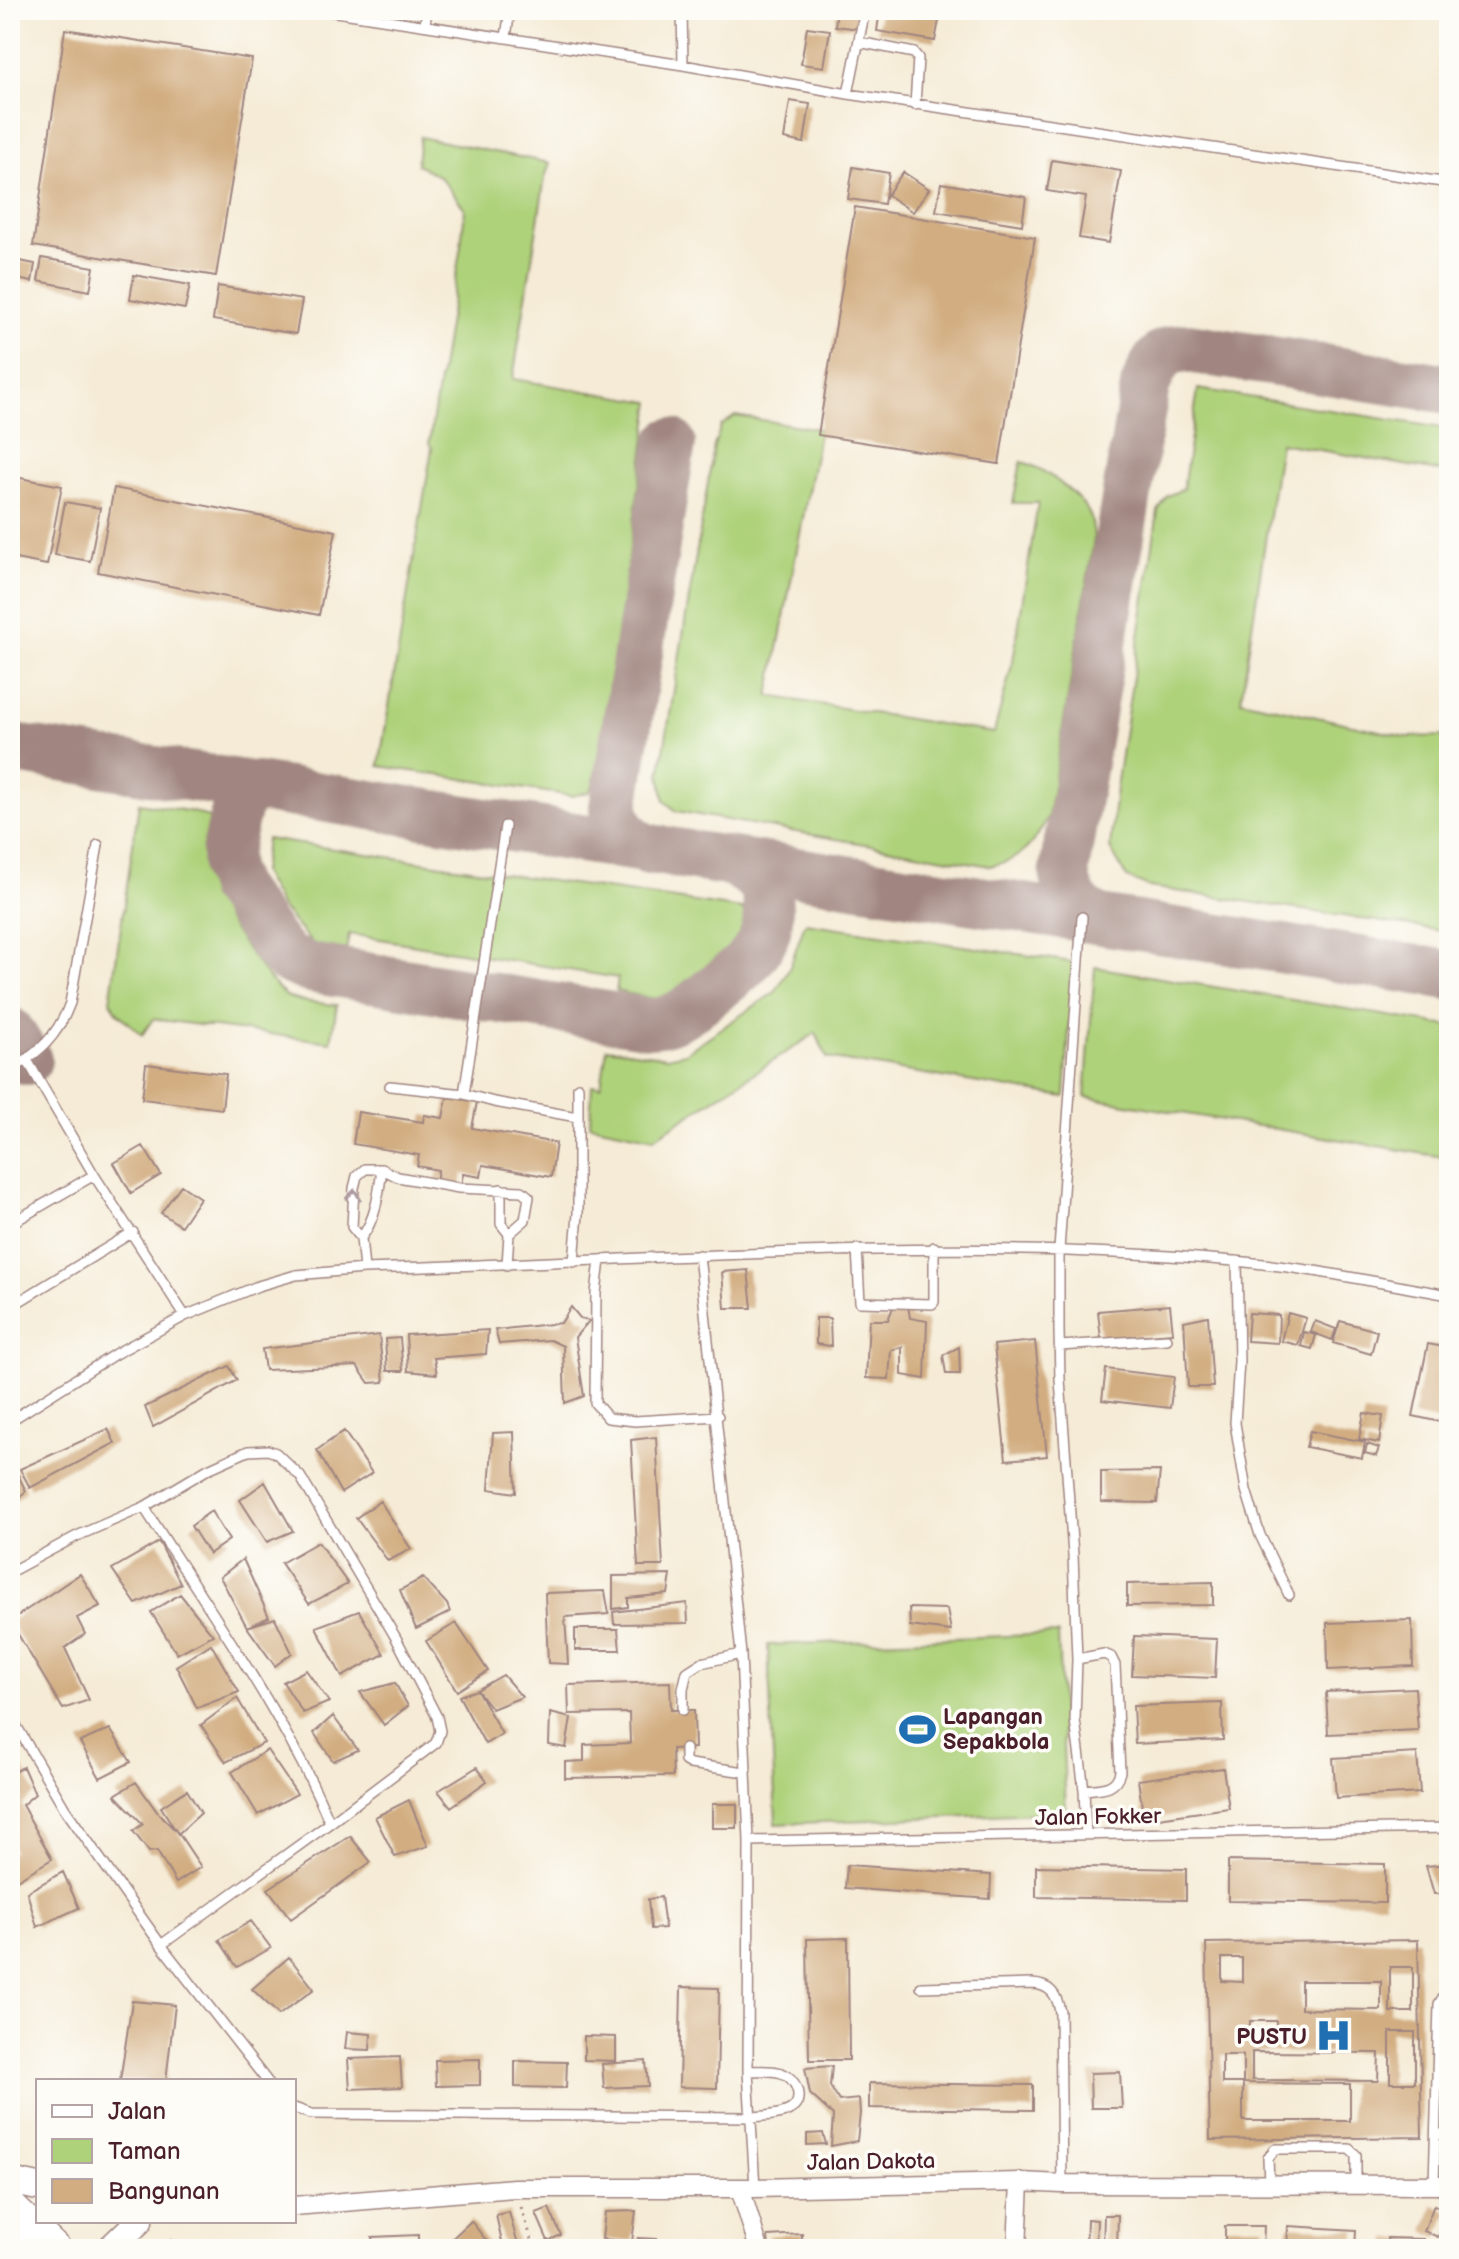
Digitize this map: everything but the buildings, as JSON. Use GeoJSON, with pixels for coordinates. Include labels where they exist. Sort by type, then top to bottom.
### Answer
{"type":"FeatureCollection","features":[{"type":"Feature","properties":{"kind":"street"},"geometry":{"type":"LineString","coordinates":[[10,2181],[36,2187]]}},
{"type":"Feature","properties":{"kind":"street","name":"Jalan Dakota"},"geometry":{"type":"LineString","coordinates":[[296,2206],[514,2188],[748,2188],[1020,2182],[1442,2185]]}},
{"type":"Feature","properties":{"kind":"street"},"geometry":{"type":"LineString","coordinates":[[1017,2249],[1020,2182]]}},
{"type":"Feature","properties":{"kind":"street"},"geometry":{"type":"LineString","coordinates":[[748,2188],[759,2249]]}},
{"type":"Feature","properties":{"kind":"street"},"geometry":{"type":"LineString","coordinates":[[10,2203],[58,2249]]}},
{"type":"Feature","properties":{"kind":"street"},"geometry":{"type":"LineString","coordinates":[[110,2249],[137,2223]]}},
{"type":"Feature","properties":{"kind":"street"},"geometry":{"type":"LineString","coordinates":[[10,2236],[24,2249]]}},
{"type":"Feature","properties":{"kind":"lane"},"geometry":{"type":"LineString","coordinates":[[323,10],[683,65],[915,105],[1449,183]]}},
{"type":"Feature","properties":{"kind":"lane"},"geometry":{"type":"LineString","coordinates":[[425,24],[427,10]]}},
{"type":"Feature","properties":{"kind":"lane"},"geometry":{"type":"LineString","coordinates":[[506,37],[510,10]]}},
{"type":"Feature","properties":{"kind":"lane"},"geometry":{"type":"LineString","coordinates":[[682,10],[683,65]]}},
{"type":"Feature","properties":{"kind":"lane"},"geometry":{"type":"LineString","coordinates":[[848,94],[865,10]]}},
{"type":"Feature","properties":{"kind":"lane"},"geometry":{"type":"LineString","coordinates":[[859,42],[914,53],[918,58],[915,105]]}},
{"type":"Feature","properties":{"kind":"lane"},"geometry":{"type":"LineString","coordinates":[[464,1094],[505,826]]}},
{"type":"Feature","properties":{"kind":"lane"},"geometry":{"type":"LineString","coordinates":[[10,1071],[46,1045],[61,1025],[70,1003],[98,845]]}},
{"type":"Feature","properties":{"kind":"lane"},"geometry":{"type":"LineString","coordinates":[[1082,917],[1059,1250],[1060,1346],[1077,1659],[1075,1720],[1086,1834]]}},
{"type":"Feature","properties":{"kind":"lane"},"geometry":{"type":"LineString","coordinates":[[27,1060],[94,1175],[185,1316]]}},
{"type":"Feature","properties":{"kind":"lane"},"geometry":{"type":"LineString","coordinates":[[390,1086],[464,1094],[577,1117]]}},
{"type":"Feature","properties":{"kind":"lane"},"geometry":{"type":"LineString","coordinates":[[574,1262],[578,1214],[578,1087]]}},
{"type":"Feature","properties":{"kind":"lane"},"geometry":{"type":"LineString","coordinates":[[364,1269],[361,1238],[352,1227],[357,1176],[365,1169],[382,1169],[398,1177],[459,1188],[522,1191],[529,1197],[525,1220],[509,1234]]}},
{"type":"Feature","properties":{"kind":"lane"},"geometry":{"type":"LineString","coordinates":[[361,1238],[369,1229],[373,1216],[382,1169]]}},
{"type":"Feature","properties":{"kind":"lane"},"geometry":{"type":"LineString","coordinates":[[10,1224],[94,1175]]}},
{"type":"Feature","properties":{"kind":"lane"},"geometry":{"type":"LineString","coordinates":[[501,1189],[501,1224],[509,1234],[507,1265]]}},
{"type":"Feature","properties":{"kind":"lane"},"geometry":{"type":"LineString","coordinates":[[10,1307],[133,1232]]}},
{"type":"Feature","properties":{"kind":"lane"},"geometry":{"type":"LineString","coordinates":[[857,1249],[860,1302],[932,1304],[934,1247]]}},
{"type":"Feature","properties":{"kind":"lane"},"geometry":{"type":"LineString","coordinates":[[10,1421],[115,1354],[185,1316],[258,1286],[296,1275],[364,1269],[934,1247],[1059,1250],[1237,1261],[1449,1295]]}},
{"type":"Feature","properties":{"kind":"lane"},"geometry":{"type":"LineString","coordinates":[[699,1255],[741,1654],[749,1841],[748,2188]]}},
{"type":"Feature","properties":{"kind":"lane"},"geometry":{"type":"LineString","coordinates":[[600,1260],[596,1293],[595,1403],[608,1418],[635,1421],[718,1416]]}},
{"type":"Feature","properties":{"kind":"lane"},"geometry":{"type":"LineString","coordinates":[[1237,1261],[1239,1361],[1235,1423],[1246,1490],[1260,1535],[1289,1595]]}},
{"type":"Feature","properties":{"kind":"lane"},"geometry":{"type":"LineString","coordinates":[[1060,1346],[1167,1339]]}},
{"type":"Feature","properties":{"kind":"lane"},"geometry":{"type":"LineString","coordinates":[[10,1572],[77,1536],[144,1507],[208,1469],[248,1451],[268,1450],[276,1453],[300,1476],[396,1638],[437,1717],[440,1731],[436,1743],[161,1945]]}},
{"type":"Feature","properties":{"kind":"lane"},"geometry":{"type":"LineString","coordinates":[[144,1507],[270,1708],[312,1781],[330,1823]]}},
{"type":"Feature","properties":{"kind":"lane"},"geometry":{"type":"LineString","coordinates":[[683,1710],[687,1672],[701,1663],[741,1654]]}},
{"type":"Feature","properties":{"kind":"lane"},"geometry":{"type":"LineString","coordinates":[[1077,1659],[1104,1654],[1111,1657],[1115,1665],[1120,1772],[1117,1782],[1110,1787],[1084,1790]]}},
{"type":"Feature","properties":{"kind":"lane"},"geometry":{"type":"LineString","coordinates":[[10,1715],[65,1809],[161,1945],[265,2079]]}},
{"type":"Feature","properties":{"kind":"lane"},"geometry":{"type":"LineString","coordinates":[[685,1749],[685,1761],[690,1764],[745,1772]]}},
{"type":"Feature","properties":{"kind":"lane","name":"Jalan Fokker"},"geometry":{"type":"LineString","coordinates":[[749,1841],[1449,1828]]}},
{"type":"Feature","properties":{"kind":"lane"},"geometry":{"type":"LineString","coordinates":[[921,1987],[1032,1984],[1045,1985],[1054,1993],[1060,2012],[1062,2184]]}},
{"type":"Feature","properties":{"kind":"lane"},"geometry":{"type":"LineString","coordinates":[[1442,2185],[1436,2134],[1439,2004],[1449,1987]]}},
{"type":"Feature","properties":{"kind":"lane"},"geometry":{"type":"LineString","coordinates":[[296,2109],[311,2114],[750,2117],[797,2105],[799,2095],[791,2077],[784,2072],[748,2071]]}},
{"type":"Feature","properties":{"kind":"lane"},"geometry":{"type":"LineString","coordinates":[[1436,2134],[1449,2134]]}},
{"type":"Feature","properties":{"kind":"lane"},"geometry":{"type":"LineString","coordinates":[[1269,2184],[1268,2158],[1275,2149],[1349,2149],[1356,2155],[1356,2185]]}},
{"type":"Feature","properties":{"kind":"path"},"geometry":{"type":"LineString","coordinates":[[514,2188],[535,2249]]}},
{"type":"Feature","properties":{"kind":"green space"},"geometry":{"type":"Polygon","coordinates":[[[420,137],[550,163],[545,177],[513,379],[651,402],[597,777],[589,792],[572,796],[379,766],[432,448],[429,443],[465,209],[440,177],[417,164],[420,137]]]}},
{"type":"Feature","properties":{"kind":"green space"},"geometry":{"type":"Polygon","coordinates":[[[1198,389],[1449,429],[1449,473],[1280,443],[1241,700],[1406,737],[1449,736],[1449,932],[1149,887],[1127,878],[1110,848],[1116,788],[1158,511],[1167,496],[1183,489],[1198,389]]]}},
{"type":"Feature","properties":{"kind":"green space"},"geometry":{"type":"Polygon","coordinates":[[[735,416],[820,429],[769,696],[994,733],[1013,661],[1038,503],[1013,503],[1021,462],[1059,482],[1089,513],[1094,539],[1048,817],[1032,843],[1019,855],[990,866],[676,811],[665,801],[660,775],[714,446],[721,426],[735,416]]]}},
{"type":"Feature","properties":{"kind":"green space"},"geometry":{"type":"Polygon","coordinates":[[[139,803],[194,812],[211,819],[207,881],[210,891],[229,923],[280,990],[288,997],[299,1000],[337,1005],[331,1042],[153,1019],[142,1035],[118,1013],[110,1001],[139,803]]]}},
{"type":"Feature","properties":{"kind":"green space"},"geometry":{"type":"Polygon","coordinates":[[[266,839],[742,909],[747,922],[725,957],[674,1003],[616,991],[618,978],[349,934],[346,951],[313,945],[280,906],[262,873],[266,839]]]}},
{"type":"Feature","properties":{"kind":"green space"},"geometry":{"type":"Polygon","coordinates":[[[805,923],[1073,962],[1065,1097],[827,1058],[816,1033],[654,1138],[590,1125],[592,1085],[601,1086],[607,1048],[667,1057],[685,1053],[775,992],[789,969],[805,923]]]}},
{"type":"Feature","properties":{"kind":"green space"},"geometry":{"type":"Polygon","coordinates":[[[1095,967],[1449,1026],[1449,1158],[1085,1097],[1095,967]]]}},
{"type":"Feature","properties":{"kind":"green space","name":"Lapangan Sepakbola"},"geometry":{"type":"Polygon","coordinates":[[[1058,1634],[1066,1812],[776,1824],[768,1645],[1058,1634]]]}},
{"type":"Feature","properties":{"kind":"taxiway"},"geometry":{"type":"LineString","coordinates":[[1100,920],[1074,901],[1064,871],[1145,386],[1155,364],[1170,351],[1188,348],[1449,389]]}},
{"type":"Feature","properties":{"kind":"taxiway"},"geometry":{"type":"LineString","coordinates":[[648,850],[625,833],[614,807],[671,443]]}},
{"type":"Feature","properties":{"kind":"taxiway"},"geometry":{"type":"LineString","coordinates":[[10,748],[1449,975]]}},
{"type":"Feature","properties":{"kind":"taxiway"},"geometry":{"type":"LineString","coordinates":[[224,782],[236,795],[237,806],[226,853],[233,887],[288,959],[310,968],[650,1023],[669,1020],[692,1007],[735,974],[759,947],[767,924],[766,892],[758,878],[735,862]]}},
{"type":"Feature","properties":{"kind":"taxiway"},"geometry":{"type":"LineString","coordinates":[[10,1032],[27,1060]]}},
{"type":"Feature","properties":{"kind":"place","name":"Lapangan Sepakbola"},"geometry":{"type":"Point","coordinates":[917,1729]}},
{"type":"Feature","properties":{"kind":"place","name":"PUSTU"},"geometry":{"type":"Point","coordinates":[1333,2036]}}]}
